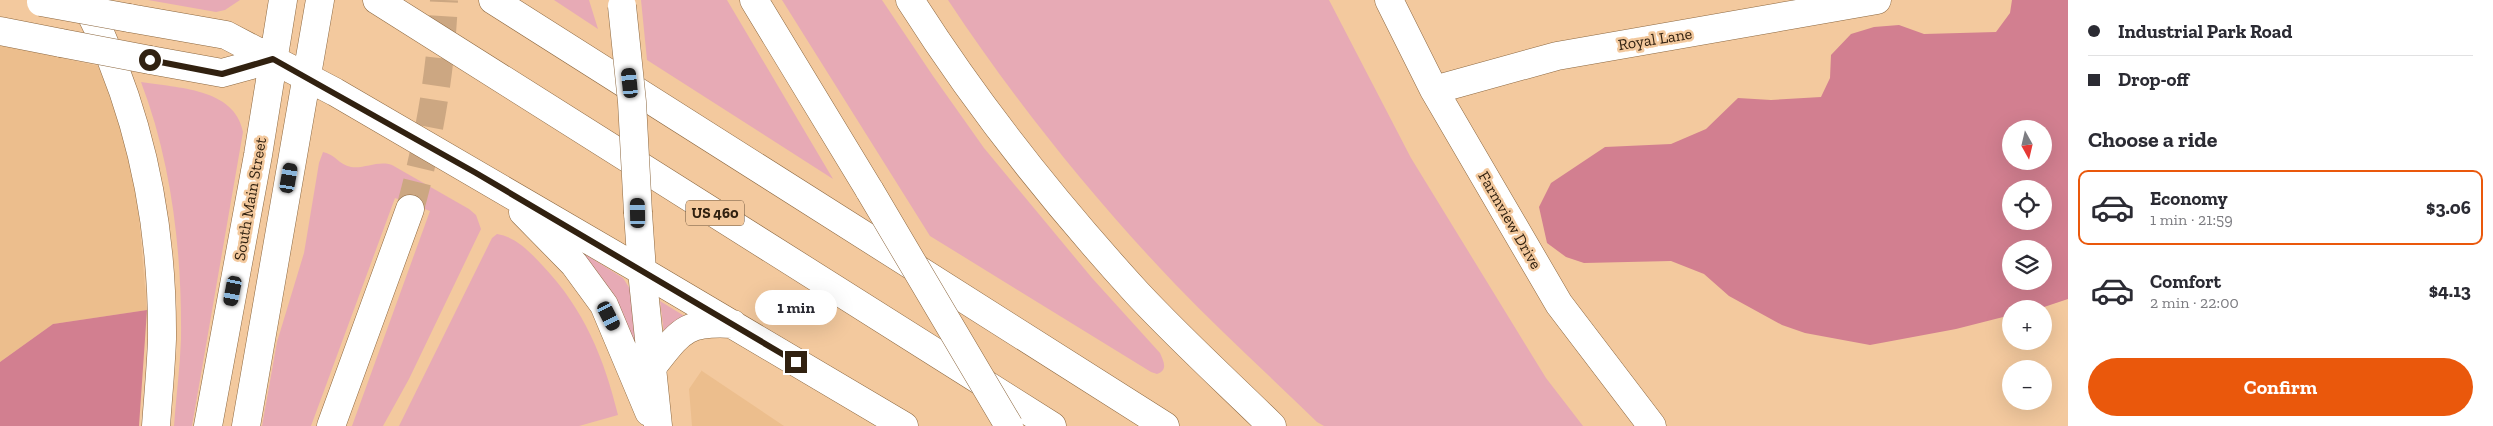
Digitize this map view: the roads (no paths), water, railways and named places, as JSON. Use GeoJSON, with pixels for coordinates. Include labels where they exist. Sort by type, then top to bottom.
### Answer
{"type":"FeatureCollection","features":[{"type":"Feature","properties":{"kind":"main road"},"geometry":{"type":"LineString","coordinates":[[84,0],[103,37],[129,104],[146,166],[155,216],[160,273],[162,340],[156,426]]}},
{"type":"Feature","properties":{"kind":"main road","name":"South Main Street"},"geometry":{"type":"LineString","coordinates":[[208,426],[258,155],[283,0]]}},
{"type":"Feature","properties":{"kind":"main road","name":"US 460"},"geometry":{"type":"LineString","coordinates":[[377,0],[1052,426]]}},
{"type":"Feature","properties":{"kind":"main road"},"geometry":{"type":"LineString","coordinates":[[493,0],[1165,426]]}},
{"type":"Feature","properties":{"kind":"main road"},"geometry":{"type":"LineString","coordinates":[[754,0],[1009,426]]}},
{"type":"Feature","properties":{"kind":"main road"},"geometry":{"type":"LineString","coordinates":[[910,0],[999,128],[1098,249],[1166,323],[1272,426]]}},
{"type":"Feature","properties":{"kind":"main road","name":"Farmview Drive"},"geometry":{"type":"LineString","coordinates":[[1389,0],[1434,90],[1559,304],[1652,426]]}},
{"type":"Feature","properties":{"kind":"main road","name":"Royal Lane"},"geometry":{"type":"LineString","coordinates":[[1434,90],[1557,56],[1878,0]]}},
{"type":"Feature","properties":{"kind":"main road"},"geometry":{"type":"LineString","coordinates":[[36,1],[226,35],[307,77],[489,181],[904,426]]}},
{"type":"Feature","properties":{"kind":"main road"},"geometry":{"type":"LineString","coordinates":[[622,3],[635,137],[642,271],[653,366],[656,426]]}},
{"type":"Feature","properties":{"kind":"main road"},"geometry":{"type":"LineString","coordinates":[[246,426],[318,10]]}},
{"type":"Feature","properties":{"kind":"main road"},"geometry":{"type":"LineString","coordinates":[[0,32],[222,74],[273,59]]}},
{"type":"Feature","properties":{"kind":"main road"},"geometry":{"type":"LineString","coordinates":[[489,181],[562,250],[592,287],[615,327],[656,426]]}},
{"type":"Feature","properties":{"kind":"main road"},"geometry":{"type":"LineString","coordinates":[[332,426],[410,210]]}},
{"type":"Feature","properties":{"kind":"main road"},"geometry":{"type":"LineString","coordinates":[[653,366],[679,333],[707,322],[734,324]]}},
{"type":"Feature","properties":{"kind":"tunnel"},"geometry":{"type":"LineString","coordinates":[[410,209],[433,106],[444,0]]}}]}
